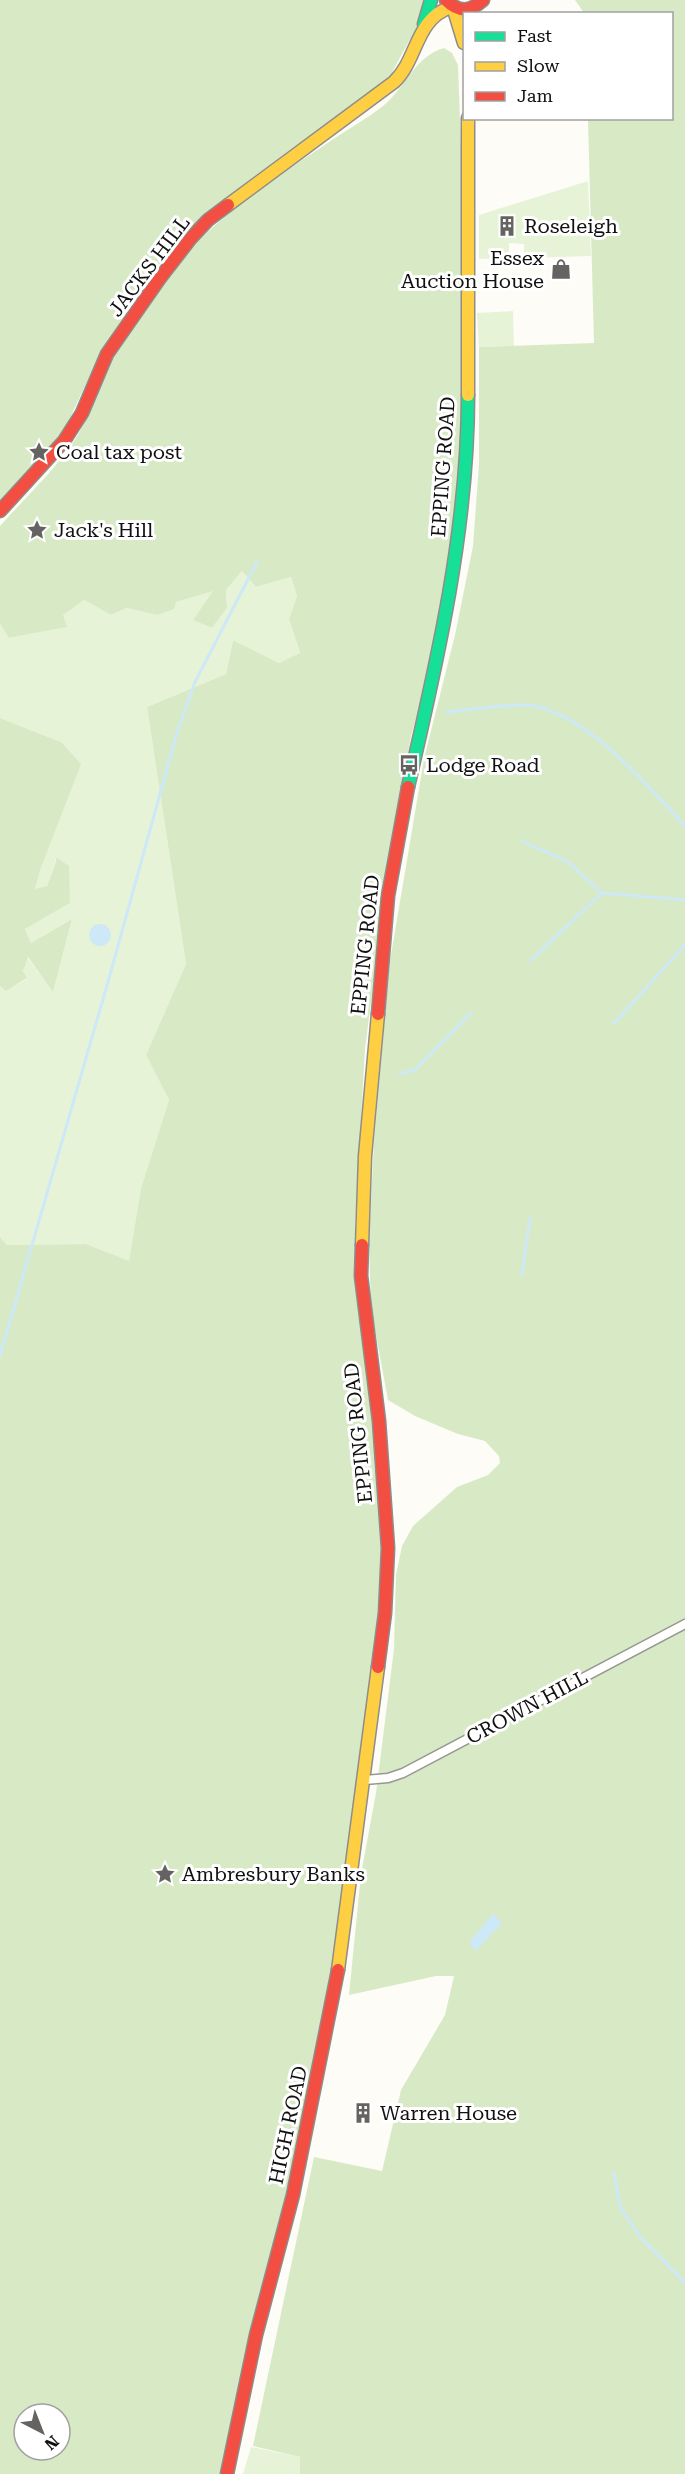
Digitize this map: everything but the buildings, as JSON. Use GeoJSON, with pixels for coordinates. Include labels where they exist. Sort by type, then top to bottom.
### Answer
{"type":"FeatureCollection","features":[{"type":"Feature","properties":{"kind":"main road"},"geometry":{"type":"LineString","coordinates":[[421,33],[430,0]]}},
{"type":"Feature","properties":{"kind":"main road"},"geometry":{"type":"LineString","coordinates":[[421,33],[434,14],[441,9],[450,5],[471,10],[483,0]]}},
{"type":"Feature","properties":{"kind":"main road"},"geometry":{"type":"LineString","coordinates":[[450,5],[463,38]]}},
{"type":"Feature","properties":{"kind":"main road","name":"JACKS HILL"},"geometry":{"type":"LineString","coordinates":[[0,511],[64,441],[82,413],[107,354],[191,238],[208,220],[385,90],[398,77],[421,33]]}},
{"type":"Feature","properties":{"kind":"main road","name":"EPPING ROAD"},"geometry":{"type":"LineString","coordinates":[[365,1780],[386,1613],[388,1548],[379,1421],[361,1276],[365,1156],[388,896],[401,816],[438,660],[464,487],[468,407],[468,120]]}},
{"type":"Feature","properties":{"kind":"main road","name":"HIGH ROAD"},"geometry":{"type":"LineString","coordinates":[[227,2474],[256,2335],[293,2195],[330,2018],[345,1930],[365,1780]]}},
{"type":"Feature","properties":{"kind":"street","name":"CROWN HILL"},"geometry":{"type":"LineString","coordinates":[[365,1780],[388,1778],[403,1773],[685,1624]]}},
{"type":"Feature","properties":{"kind":"green space"},"geometry":{"type":"Polygon","coordinates":[[[0,0],[424,0],[422,17],[390,76],[373,93],[295,146],[202,215],[152,273],[103,348],[68,422],[46,453],[0,502],[0,0]]]}},
{"type":"Feature","properties":{"kind":"green space"},"geometry":{"type":"Polygon","coordinates":[[[575,0],[685,0],[685,2474],[300,2474],[300,2457],[253,2446],[314,2157],[382,2171],[401,2090],[445,2015],[454,1976],[436,1976],[349,1995],[361,1874],[376,1793],[394,1649],[396,1575],[402,1546],[413,1526],[457,1487],[488,1475],[500,1463],[499,1456],[485,1441],[458,1434],[415,1416],[388,1400],[371,1308],[369,1242],[374,1142],[390,961],[424,759],[455,635],[473,546],[479,464],[479,347],[594,343],[588,120],[673,120],[673,12],[583,12],[575,0]]]}},
{"type":"Feature","properties":{"kind":"green space"},"geometry":{"type":"Polygon","coordinates":[[[444,48],[452,53],[458,65],[464,232],[462,466],[437,645],[411,736],[387,878],[365,1049],[355,1225],[356,1271],[383,1541],[377,1636],[340,1929],[317,2066],[223,2474],[0,2474],[0,1237],[7,1245],[86,1244],[129,1261],[141,1188],[169,1100],[146,1055],[186,964],[147,707],[226,674],[233,640],[279,663],[300,653],[289,619],[297,596],[291,577],[256,587],[242,571],[226,590],[227,608],[212,628],[193,620],[213,591],[176,602],[174,609],[157,615],[126,608],[111,615],[84,600],[63,615],[67,627],[9,638],[0,624],[0,526],[47,476],[72,444],[85,422],[115,353],[150,300],[190,250],[206,233],[260,189],[383,106],[425,58],[444,48]]]}},
{"type":"Feature","properties":{"kind":"green space"},"geometry":{"type":"Polygon","coordinates":[[[588,181],[591,256],[524,258],[524,244],[509,243],[509,258],[479,259],[479,215],[588,181]]]}},
{"type":"Feature","properties":{"kind":"green space"},"geometry":{"type":"Polygon","coordinates":[[[513,311],[514,346],[479,347],[477,313],[513,311]]]}},
{"type":"Feature","properties":{"kind":"green space"},"geometry":{"type":"Polygon","coordinates":[[[242,571],[256,587],[291,577],[297,596],[289,619],[300,654],[279,663],[233,640],[226,674],[147,707],[186,964],[146,1055],[169,1100],[141,1188],[129,1262],[86,1244],[7,1245],[0,1237],[0,986],[7,990],[27,979],[23,971],[27,957],[53,991],[72,919],[31,943],[25,929],[70,903],[56,859],[47,886],[35,890],[61,742],[0,718],[0,624],[9,638],[66,627],[62,615],[84,600],[111,615],[125,608],[157,615],[176,602],[214,590],[194,620],[212,628],[227,608],[226,590],[242,571]]]}},
{"type":"Feature","properties":{"kind":"green space"},"geometry":{"type":"Polygon","coordinates":[[[0,718],[61,742],[81,764],[40,870],[35,889],[47,886],[57,858],[69,866],[70,903],[25,929],[31,943],[72,919],[53,992],[28,957],[23,971],[27,978],[6,991],[0,986],[0,718]]]}},
{"type":"Feature","properties":{"kind":"green space"},"geometry":{"type":"Polygon","coordinates":[[[251,2447],[300,2457],[300,2474],[243,2474],[251,2447]]]}},
{"type":"Feature","properties":{"kind":"water"},"geometry":{"type":"Polygon","coordinates":[[[100,924],[108,927],[111,935],[108,943],[100,946],[92,943],[89,935],[92,927],[100,924]]]}},
{"type":"Feature","properties":{"kind":"water"},"geometry":{"type":"Polygon","coordinates":[[[493,1913],[502,1923],[476,1951],[469,1943],[493,1913]]]}},
{"type":"Feature","properties":{"kind":"waterway"},"geometry":{"type":"LineString","coordinates":[[0,1356],[176,736],[195,682],[257,562]]}},
{"type":"Feature","properties":{"kind":"waterway"},"geometry":{"type":"LineString","coordinates":[[447,712],[527,705],[556,713],[577,724],[617,755],[685,826]]}},
{"type":"Feature","properties":{"kind":"waterway"},"geometry":{"type":"LineString","coordinates":[[522,841],[568,862],[602,893],[685,900]]}},
{"type":"Feature","properties":{"kind":"waterway"},"geometry":{"type":"LineString","coordinates":[[530,961],[602,893]]}},
{"type":"Feature","properties":{"kind":"waterway"},"geometry":{"type":"LineString","coordinates":[[614,1023],[685,945]]}},
{"type":"Feature","properties":{"kind":"waterway"},"geometry":{"type":"LineString","coordinates":[[400,1073],[414,1071],[471,1013]]}},
{"type":"Feature","properties":{"kind":"waterway"},"geometry":{"type":"LineString","coordinates":[[522,1275],[530,1218]]}},
{"type":"Feature","properties":{"kind":"waterway"},"geometry":{"type":"LineString","coordinates":[[614,2173],[620,2207],[640,2237],[685,2283]]}},
{"type":"Feature","properties":{"kind":"traffic: fast"},"geometry":{"type":"LineString","coordinates":[[424,24],[431,0]]}},
{"type":"Feature","properties":{"kind":"traffic: fast"},"geometry":{"type":"LineString","coordinates":[[408,787],[440,641],[457,543],[467,445],[468,395]]}},
{"type":"Feature","properties":{"kind":"traffic: slow"},"geometry":{"type":"LineString","coordinates":[[228,205],[394,82],[402,73],[423,30],[439,13],[451,7]]}},
{"type":"Feature","properties":{"kind":"traffic: slow"},"geometry":{"type":"LineString","coordinates":[[454,10],[463,40]]}},
{"type":"Feature","properties":{"kind":"traffic: slow"},"geometry":{"type":"LineString","coordinates":[[468,120],[468,395]]}},
{"type":"Feature","properties":{"kind":"traffic: slow"},"geometry":{"type":"LineString","coordinates":[[362,1245],[365,1156],[378,1014]]}},
{"type":"Feature","properties":{"kind":"traffic: slow"},"geometry":{"type":"LineString","coordinates":[[338,1970],[378,1667]]}},
{"type":"Feature","properties":{"kind":"traffic: jam"},"geometry":{"type":"LineString","coordinates":[[446,0],[460,9],[469,9],[483,0]]}},
{"type":"Feature","properties":{"kind":"traffic: jam"},"geometry":{"type":"LineString","coordinates":[[0,511],[64,441],[82,413],[107,354],[160,278],[191,238],[208,220],[228,205]]}},
{"type":"Feature","properties":{"kind":"traffic: jam"},"geometry":{"type":"LineString","coordinates":[[378,1014],[388,896],[408,787]]}},
{"type":"Feature","properties":{"kind":"traffic: jam"},"geometry":{"type":"LineString","coordinates":[[362,1245],[361,1276],[379,1421],[388,1548],[385,1613],[378,1667]]}},
{"type":"Feature","properties":{"kind":"traffic: jam"},"geometry":{"type":"LineString","coordinates":[[227,2474],[256,2335],[293,2195],[338,1970]]}},
{"type":"Feature","properties":{"kind":"place","name":"Roseleigh"},"geometry":{"type":"Point","coordinates":[507,226]}},
{"type":"Feature","properties":{"kind":"place","name":"Essex Auction House"},"geometry":{"type":"Point","coordinates":[561,269]}},
{"type":"Feature","properties":{"kind":"place","name":"Coal tax post"},"geometry":{"type":"Point","coordinates":[39,452]}},
{"type":"Feature","properties":{"kind":"place","name":"Jack's Hill"},"geometry":{"type":"Point","coordinates":[37,530]}},
{"type":"Feature","properties":{"kind":"place","name":"Lodge Road"},"geometry":{"type":"Point","coordinates":[409,765]}},
{"type":"Feature","properties":{"kind":"place","name":"Ambresbury Banks"},"geometry":{"type":"Point","coordinates":[165,1874]}},
{"type":"Feature","properties":{"kind":"place","name":"Warren House"},"geometry":{"type":"Point","coordinates":[363,2113]}}]}
